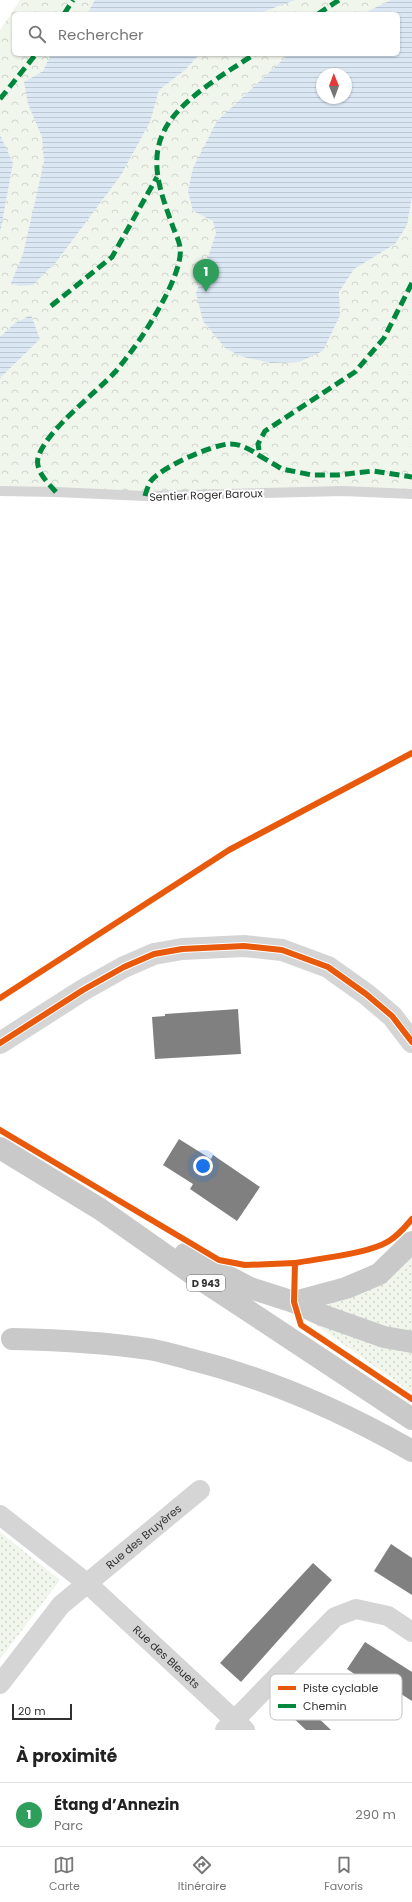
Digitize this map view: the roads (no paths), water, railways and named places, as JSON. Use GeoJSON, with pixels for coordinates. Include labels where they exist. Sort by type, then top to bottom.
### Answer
{"type":"FeatureCollection","features":[{"type":"Feature","properties":{"kind":"main road","name":"D 943"},"geometry":{"type":"LineString","coordinates":[[0,1148],[100,1209],[191,1273],[412,1419]]}},
{"type":"Feature","properties":{"kind":"main road"},"geometry":{"type":"LineString","coordinates":[[100,1209],[250,1288],[294,1302],[322,1315],[384,1337],[412,1342]]}},
{"type":"Feature","properties":{"kind":"main road"},"geometry":{"type":"LineString","coordinates":[[294,1302],[346,1288],[379,1274],[412,1242]]}},
{"type":"Feature","properties":{"kind":"main road"},"geometry":{"type":"LineString","coordinates":[[6,1339],[58,1340],[148,1349],[216,1365],[280,1387],[371,1427],[412,1451]]}},
{"type":"Feature","properties":{"kind":"street"},"geometry":{"type":"LineString","coordinates":[[0,1043],[83,990],[124,967],[154,954],[182,949],[244,946],[282,950],[328,967],[366,994],[392,1016],[412,1042]]}},
{"type":"Feature","properties":{"kind":"street","name":"Rue des Bruyères"},"geometry":{"type":"LineString","coordinates":[[0,1684],[61,1605],[200,1490]]}},
{"type":"Feature","properties":{"kind":"street"},"geometry":{"type":"LineString","coordinates":[[0,1515],[88,1584]]}},
{"type":"Feature","properties":{"kind":"street","name":"Rue des Bleuets"},"geometry":{"type":"LineString","coordinates":[[88,1584],[235,1727]]}},
{"type":"Feature","properties":{"kind":"street"},"geometry":{"type":"LineString","coordinates":[[284,1674],[336,1617],[356,1609],[388,1616],[412,1632]]}},
{"type":"Feature","properties":{"kind":"street"},"geometry":{"type":"LineString","coordinates":[[235,1727],[270,1689]]}},
{"type":"Feature","properties":{"kind":"lane","name":"Sentier Roger Baroux"},"geometry":{"type":"LineString","coordinates":[[0,491],[144,496],[344,491],[412,494]]}},
{"type":"Feature","properties":{"kind":"place","name":"Étang d’Annezin"},"geometry":{"type":"Point","coordinates":[206,292]}}]}
